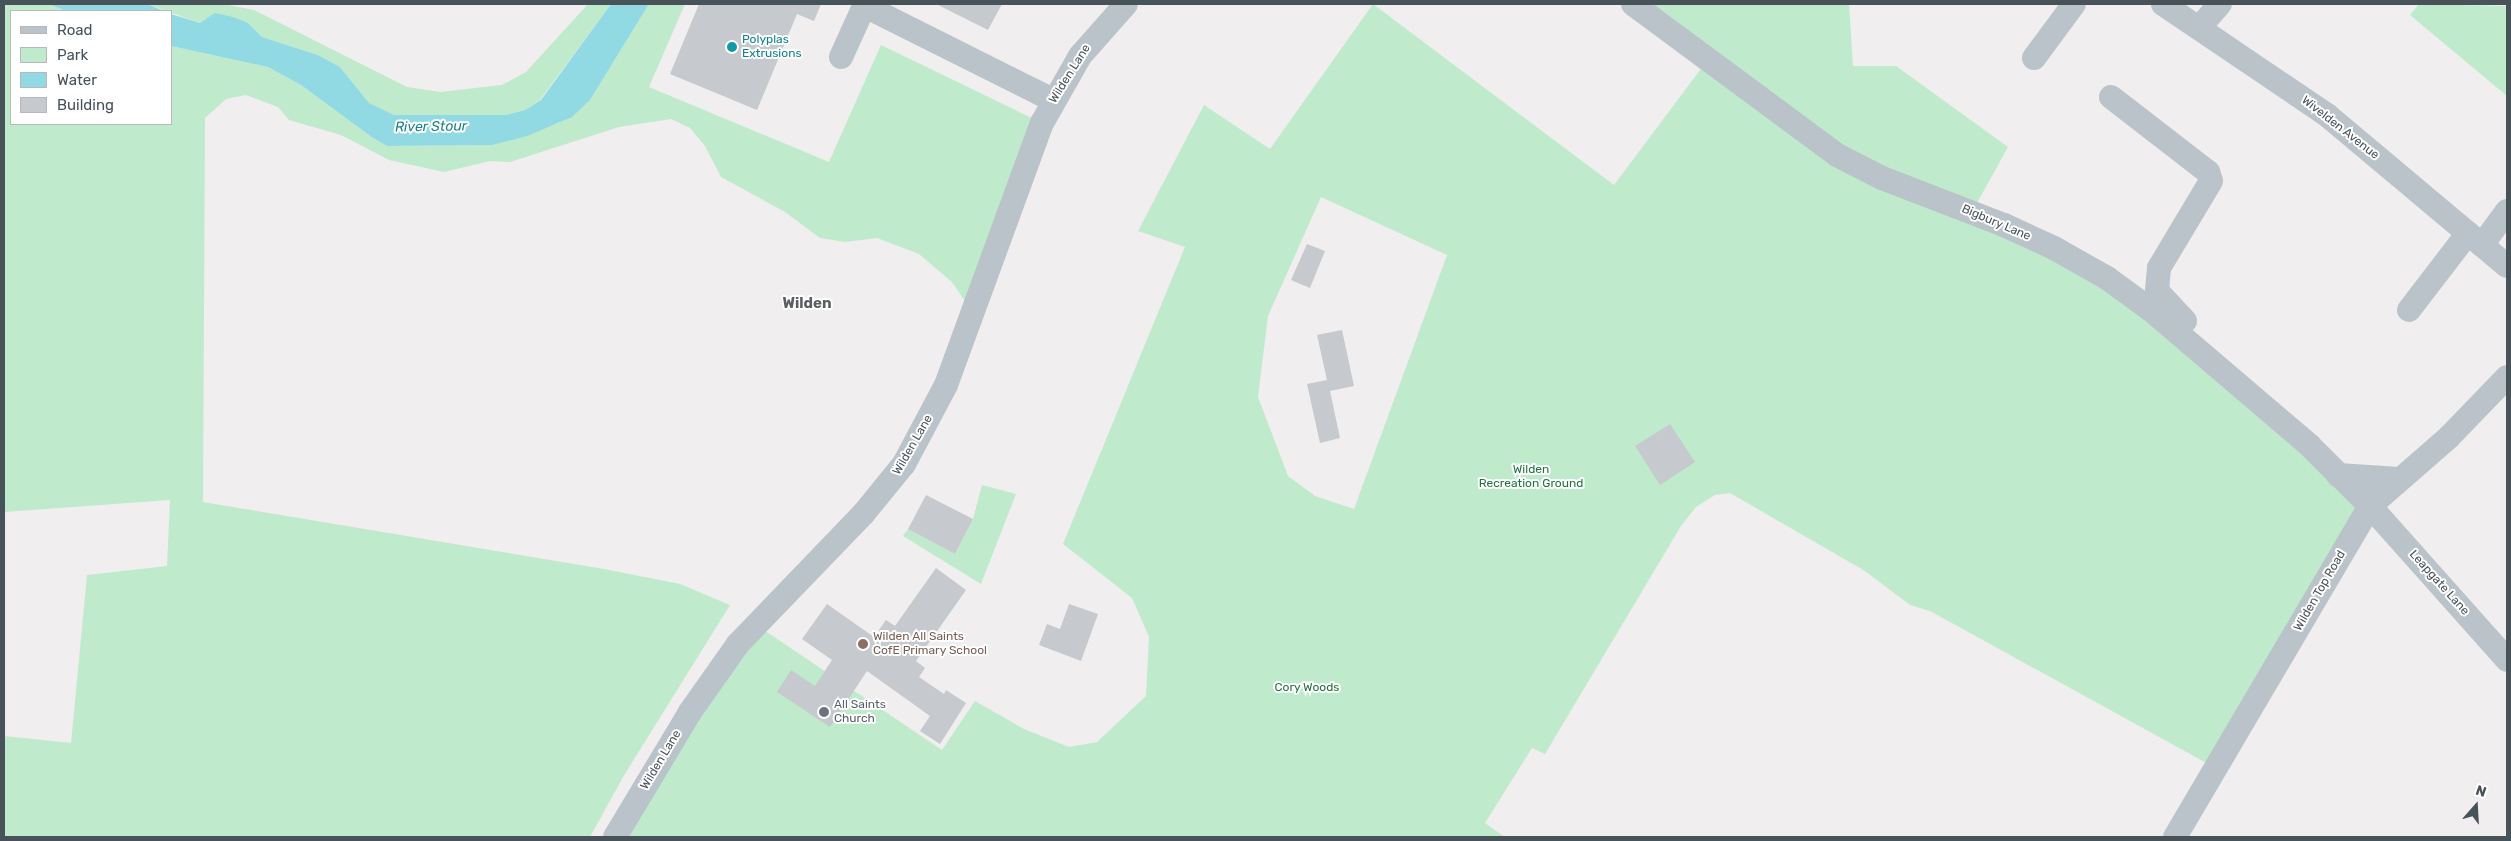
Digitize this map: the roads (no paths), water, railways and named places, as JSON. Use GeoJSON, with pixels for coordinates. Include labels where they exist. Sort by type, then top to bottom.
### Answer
{"type":"FeatureCollection","features":[{"type":"Feature","properties":{"kind":"street","name":"Wilden Lane"},"geometry":{"type":"LineString","coordinates":[[615,837],[690,712],[738,644],[864,513],[904,464],[946,385],[1027,159],[1053,100],[1094,36],[1126,4]]}},
{"type":"Feature","properties":{"kind":"street","name":"Bigbury Lane"},"geometry":{"type":"LineString","coordinates":[[1633,4],[1837,156],[1882,178],[2004,225],[2076,260],[2130,294],[2205,354],[2370,506]]}},
{"type":"Feature","properties":{"kind":"street"},"geometry":{"type":"LineString","coordinates":[[2034,58],[2074,4]]}},
{"type":"Feature","properties":{"kind":"street","name":"Wivelden Avenue"},"geometry":{"type":"LineString","coordinates":[[2163,4],[2327,115],[2507,266]]}},
{"type":"Feature","properties":{"kind":"street"},"geometry":{"type":"LineString","coordinates":[[2199,28],[2220,4]]}},
{"type":"Feature","properties":{"kind":"street"},"geometry":{"type":"LineString","coordinates":[[841,57],[865,5],[1053,100]]}},
{"type":"Feature","properties":{"kind":"street"},"geometry":{"type":"LineString","coordinates":[[2111,97],[2208,172],[2211,180],[2159,268],[2157,291],[2203,339],[2205,354]]}},
{"type":"Feature","properties":{"kind":"street"},"geometry":{"type":"LineString","coordinates":[[2409,310],[2475,239],[2507,212]]}},
{"type":"Feature","properties":{"kind":"street","name":"Wilden Top Road"},"geometry":{"type":"LineString","coordinates":[[2175,837],[2370,506],[2449,437],[2507,377]]}},
{"type":"Feature","properties":{"kind":"street"},"geometry":{"type":"LineString","coordinates":[[2338,475],[2399,479]]}},
{"type":"Feature","properties":{"kind":"street","name":"Leapgate Lane"},"geometry":{"type":"LineString","coordinates":[[2370,506],[2507,660]]}},
{"type":"Feature","properties":{"kind":"water"},"geometry":{"type":"Polygon","coordinates":[[[49,4],[147,4],[162,10],[64,10],[49,4]]]}},
{"type":"Feature","properties":{"kind":"water","name":"River Stour"},"geometry":{"type":"Polygon","coordinates":[[[611,4],[649,4],[590,100],[572,117],[527,136],[492,145],[387,146],[373,138],[301,85],[268,67],[172,46],[172,14],[200,23],[215,13],[248,23],[262,37],[318,55],[340,67],[369,103],[394,115],[506,115],[525,110],[541,100],[611,4]]]}},
{"type":"Feature","properties":{"kind":"place","name":"Polyplas Extrusions"},"geometry":{"type":"Point","coordinates":[732,47]}},
{"type":"Feature","properties":{"kind":"place","name":"Wilden All Saints CofE Primary School"},"geometry":{"type":"Point","coordinates":[863,644]}},
{"type":"Feature","properties":{"kind":"place","name":"All Saints Church"},"geometry":{"type":"Point","coordinates":[824,712]}},
{"type":"Feature","properties":{"kind":"district","name":"Wilden"},"geometry":{"type":"Point","coordinates":[807,304]}},
{"type":"Feature","properties":{"kind":"park label","name":"Wilden Recreation Ground"},"geometry":{"type":"Point","coordinates":[1531,477]}},
{"type":"Feature","properties":{"kind":"park label","name":"Cory Woods"},"geometry":{"type":"Point","coordinates":[1307,688]}}]}
